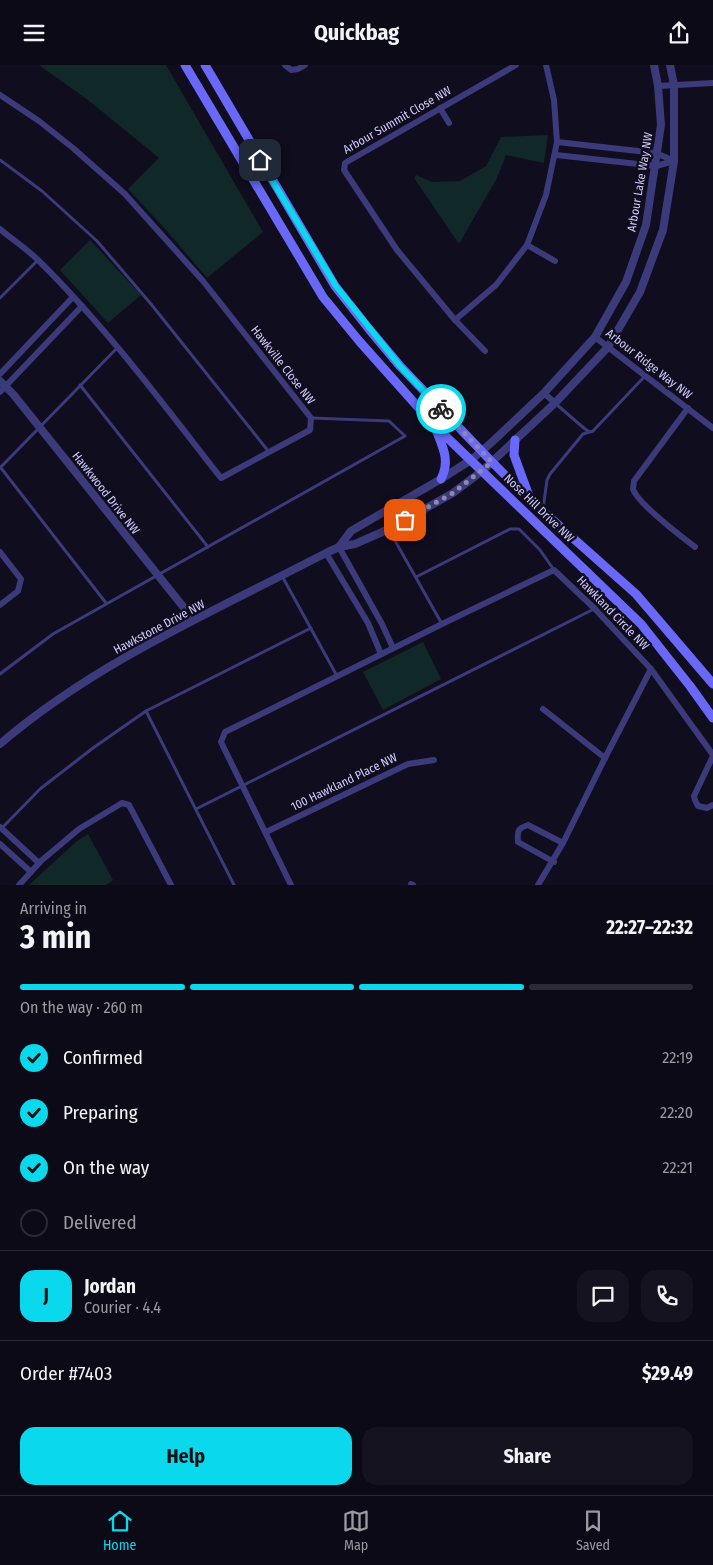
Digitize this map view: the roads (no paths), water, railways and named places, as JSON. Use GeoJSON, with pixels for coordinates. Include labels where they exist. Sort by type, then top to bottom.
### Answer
{"type":"FeatureCollection","features":[{"type":"Feature","properties":{"kind":"main road","name":"Nose Hill Drive NW"},"geometry":{"type":"LineString","coordinates":[[185,65],[324,297],[360,343],[434,425],[641,624],[690,685],[713,718]]}},
{"type":"Feature","properties":{"kind":"main road","name":"Nose Hill Drive NW"},"geometry":{"type":"LineString","coordinates":[[205,65],[336,286],[400,366],[529,499],[636,594],[713,684]]}},
{"type":"Feature","properties":{"kind":"main road"},"geometry":{"type":"LineString","coordinates":[[434,425],[447,461],[445,472],[441,479]]}},
{"type":"Feature","properties":{"kind":"main road"},"geometry":{"type":"LineString","coordinates":[[515,441],[514,455],[529,499]]}},
{"type":"Feature","properties":{"kind":"street"},"geometry":{"type":"LineString","coordinates":[[285,65],[291,70],[298,69],[304,65]]}},
{"type":"Feature","properties":{"kind":"street","name":"Arbour Summit Close NW"},"geometry":{"type":"LineString","coordinates":[[454,320],[397,250],[344,170],[345,163],[516,65]]}},
{"type":"Feature","properties":{"kind":"street"},"geometry":{"type":"LineString","coordinates":[[485,351],[454,320],[496,285],[527,245],[546,195],[556,155],[557,142],[554,100],[546,65]]}},
{"type":"Feature","properties":{"kind":"street","name":"Arbour Lake Way NW"},"geometry":{"type":"LineString","coordinates":[[470,460],[544,393],[595,337],[626,282],[646,225],[656,167],[656,153],[661,125],[658,86],[654,65]]}},
{"type":"Feature","properties":{"kind":"street","name":"Arbour Lake Way NW"},"geometry":{"type":"LineString","coordinates":[[482,471],[556,403],[608,347],[640,291],[663,230],[674,161],[674,85],[670,65]]}},
{"type":"Feature","properties":{"kind":"street"},"geometry":{"type":"LineString","coordinates":[[658,86],[713,83]]}},
{"type":"Feature","properties":{"kind":"street","name":"Hawkville Close NW"},"geometry":{"type":"LineString","coordinates":[[0,95],[39,121],[126,194],[203,281],[311,418],[310,430],[221,478],[82,306],[38,260],[0,229]]}},
{"type":"Feature","properties":{"kind":"street"},"geometry":{"type":"LineString","coordinates":[[440,108],[449,123]]}},
{"type":"Feature","properties":{"kind":"street"},"geometry":{"type":"LineString","coordinates":[[557,142],[656,153],[674,161]]}},
{"type":"Feature","properties":{"kind":"street"},"geometry":{"type":"LineString","coordinates":[[556,155],[656,167],[674,161]]}},
{"type":"Feature","properties":{"kind":"street"},"geometry":{"type":"LineString","coordinates":[[527,245],[555,261]]}},
{"type":"Feature","properties":{"kind":"street"},"geometry":{"type":"LineString","coordinates":[[0,374],[73,297]]}},
{"type":"Feature","properties":{"kind":"street"},"geometry":{"type":"LineString","coordinates":[[2,386],[82,306]]}},
{"type":"Feature","properties":{"kind":"street","name":"Arbour Ridge Way NW"},"geometry":{"type":"LineString","coordinates":[[595,337],[713,427]]}},
{"type":"Feature","properties":{"kind":"street","name":"Hawkwood Drive NW"},"geometry":{"type":"LineString","coordinates":[[2,386],[14,394],[184,609],[191,621]]}},
{"type":"Feature","properties":{"kind":"street"},"geometry":{"type":"LineString","coordinates":[[544,393],[556,403]]}},
{"type":"Feature","properties":{"kind":"street"},"geometry":{"type":"LineString","coordinates":[[688,408],[634,481],[632,489],[639,499],[678,535],[695,547]]}},
{"type":"Feature","properties":{"kind":"street","name":"Hawkstone Drive NW"},"geometry":{"type":"LineString","coordinates":[[339,547],[351,531],[470,460]]}},
{"type":"Feature","properties":{"kind":"street","name":"Hawkstone Drive NW"},"geometry":{"type":"LineString","coordinates":[[0,744],[30,718],[125,657],[191,621],[326,553],[339,547],[355,545],[389,529],[453,493],[482,471]]}},
{"type":"Feature","properties":{"kind":"street"},"geometry":{"type":"LineString","coordinates":[[339,547],[382,624],[393,648]]}},
{"type":"Feature","properties":{"kind":"street"},"geometry":{"type":"LineString","coordinates":[[0,552],[21,579],[18,591],[0,605]]}},
{"type":"Feature","properties":{"kind":"street"},"geometry":{"type":"LineString","coordinates":[[326,553],[368,623],[381,654]]}},
{"type":"Feature","properties":{"kind":"street"},"geometry":{"type":"LineString","coordinates":[[291,885],[221,742],[225,732],[554,570]]}},
{"type":"Feature","properties":{"kind":"street","name":"Hawkland Circle NW"},"geometry":{"type":"LineString","coordinates":[[538,885],[554,861],[651,669],[595,609],[554,570]]}},
{"type":"Feature","properties":{"kind":"street"},"geometry":{"type":"LineString","coordinates":[[651,669],[713,756],[694,795],[694,800],[698,806],[707,808],[713,805]]}},
{"type":"Feature","properties":{"kind":"street"},"geometry":{"type":"LineString","coordinates":[[543,709],[605,757]]}},
{"type":"Feature","properties":{"kind":"street","name":"100 Hawkland Place NW"},"geometry":{"type":"LineString","coordinates":[[266,832],[408,764],[434,760]]}},
{"type":"Feature","properties":{"kind":"street"},"geometry":{"type":"LineString","coordinates":[[19,885],[39,863],[78,829],[122,803],[129,805],[172,885]]}},
{"type":"Feature","properties":{"kind":"street"},"geometry":{"type":"LineString","coordinates":[[554,861],[518,842],[517,831],[520,827],[528,825],[563,843]]}},
{"type":"Feature","properties":{"kind":"street"},"geometry":{"type":"LineString","coordinates":[[1,828],[39,863]]}},
{"type":"Feature","properties":{"kind":"street"},"geometry":{"type":"LineString","coordinates":[[0,844],[31,872]]}},
{"type":"Feature","properties":{"kind":"lane"},"geometry":{"type":"LineString","coordinates":[[0,160],[42,191],[99,243],[150,303],[269,451]]}},
{"type":"Feature","properties":{"kind":"lane"},"geometry":{"type":"LineString","coordinates":[[0,298],[38,260]]}},
{"type":"Feature","properties":{"kind":"lane"},"geometry":{"type":"LineString","coordinates":[[106,603],[0,469],[117,348]]}},
{"type":"Feature","properties":{"kind":"lane"},"geometry":{"type":"LineString","coordinates":[[543,511],[547,480],[550,474],[583,434],[594,431],[645,375]]}},
{"type":"Feature","properties":{"kind":"lane"},"geometry":{"type":"LineString","coordinates":[[80,385],[208,547]]}},
{"type":"Feature","properties":{"kind":"lane"},"geometry":{"type":"LineString","coordinates":[[556,403],[590,432]]}},
{"type":"Feature","properties":{"kind":"lane"},"geometry":{"type":"LineString","coordinates":[[0,674],[53,634],[405,436],[389,421],[311,418]]}},
{"type":"Feature","properties":{"kind":"lane"},"geometry":{"type":"LineString","coordinates":[[389,529],[442,624]]}},
{"type":"Feature","properties":{"kind":"lane"},"geometry":{"type":"LineString","coordinates":[[416,577],[503,533],[515,529],[519,529],[540,550],[554,570]]}},
{"type":"Feature","properties":{"kind":"lane"},"geometry":{"type":"LineString","coordinates":[[282,576],[337,676]]}},
{"type":"Feature","properties":{"kind":"lane"},"geometry":{"type":"LineString","coordinates":[[196,809],[595,609]]}},
{"type":"Feature","properties":{"kind":"lane"},"geometry":{"type":"LineString","coordinates":[[1,828],[40,789],[93,748],[146,711],[311,628]]}},
{"type":"Feature","properties":{"kind":"lane"},"geometry":{"type":"LineString","coordinates":[[146,711],[234,885]]}}]}
